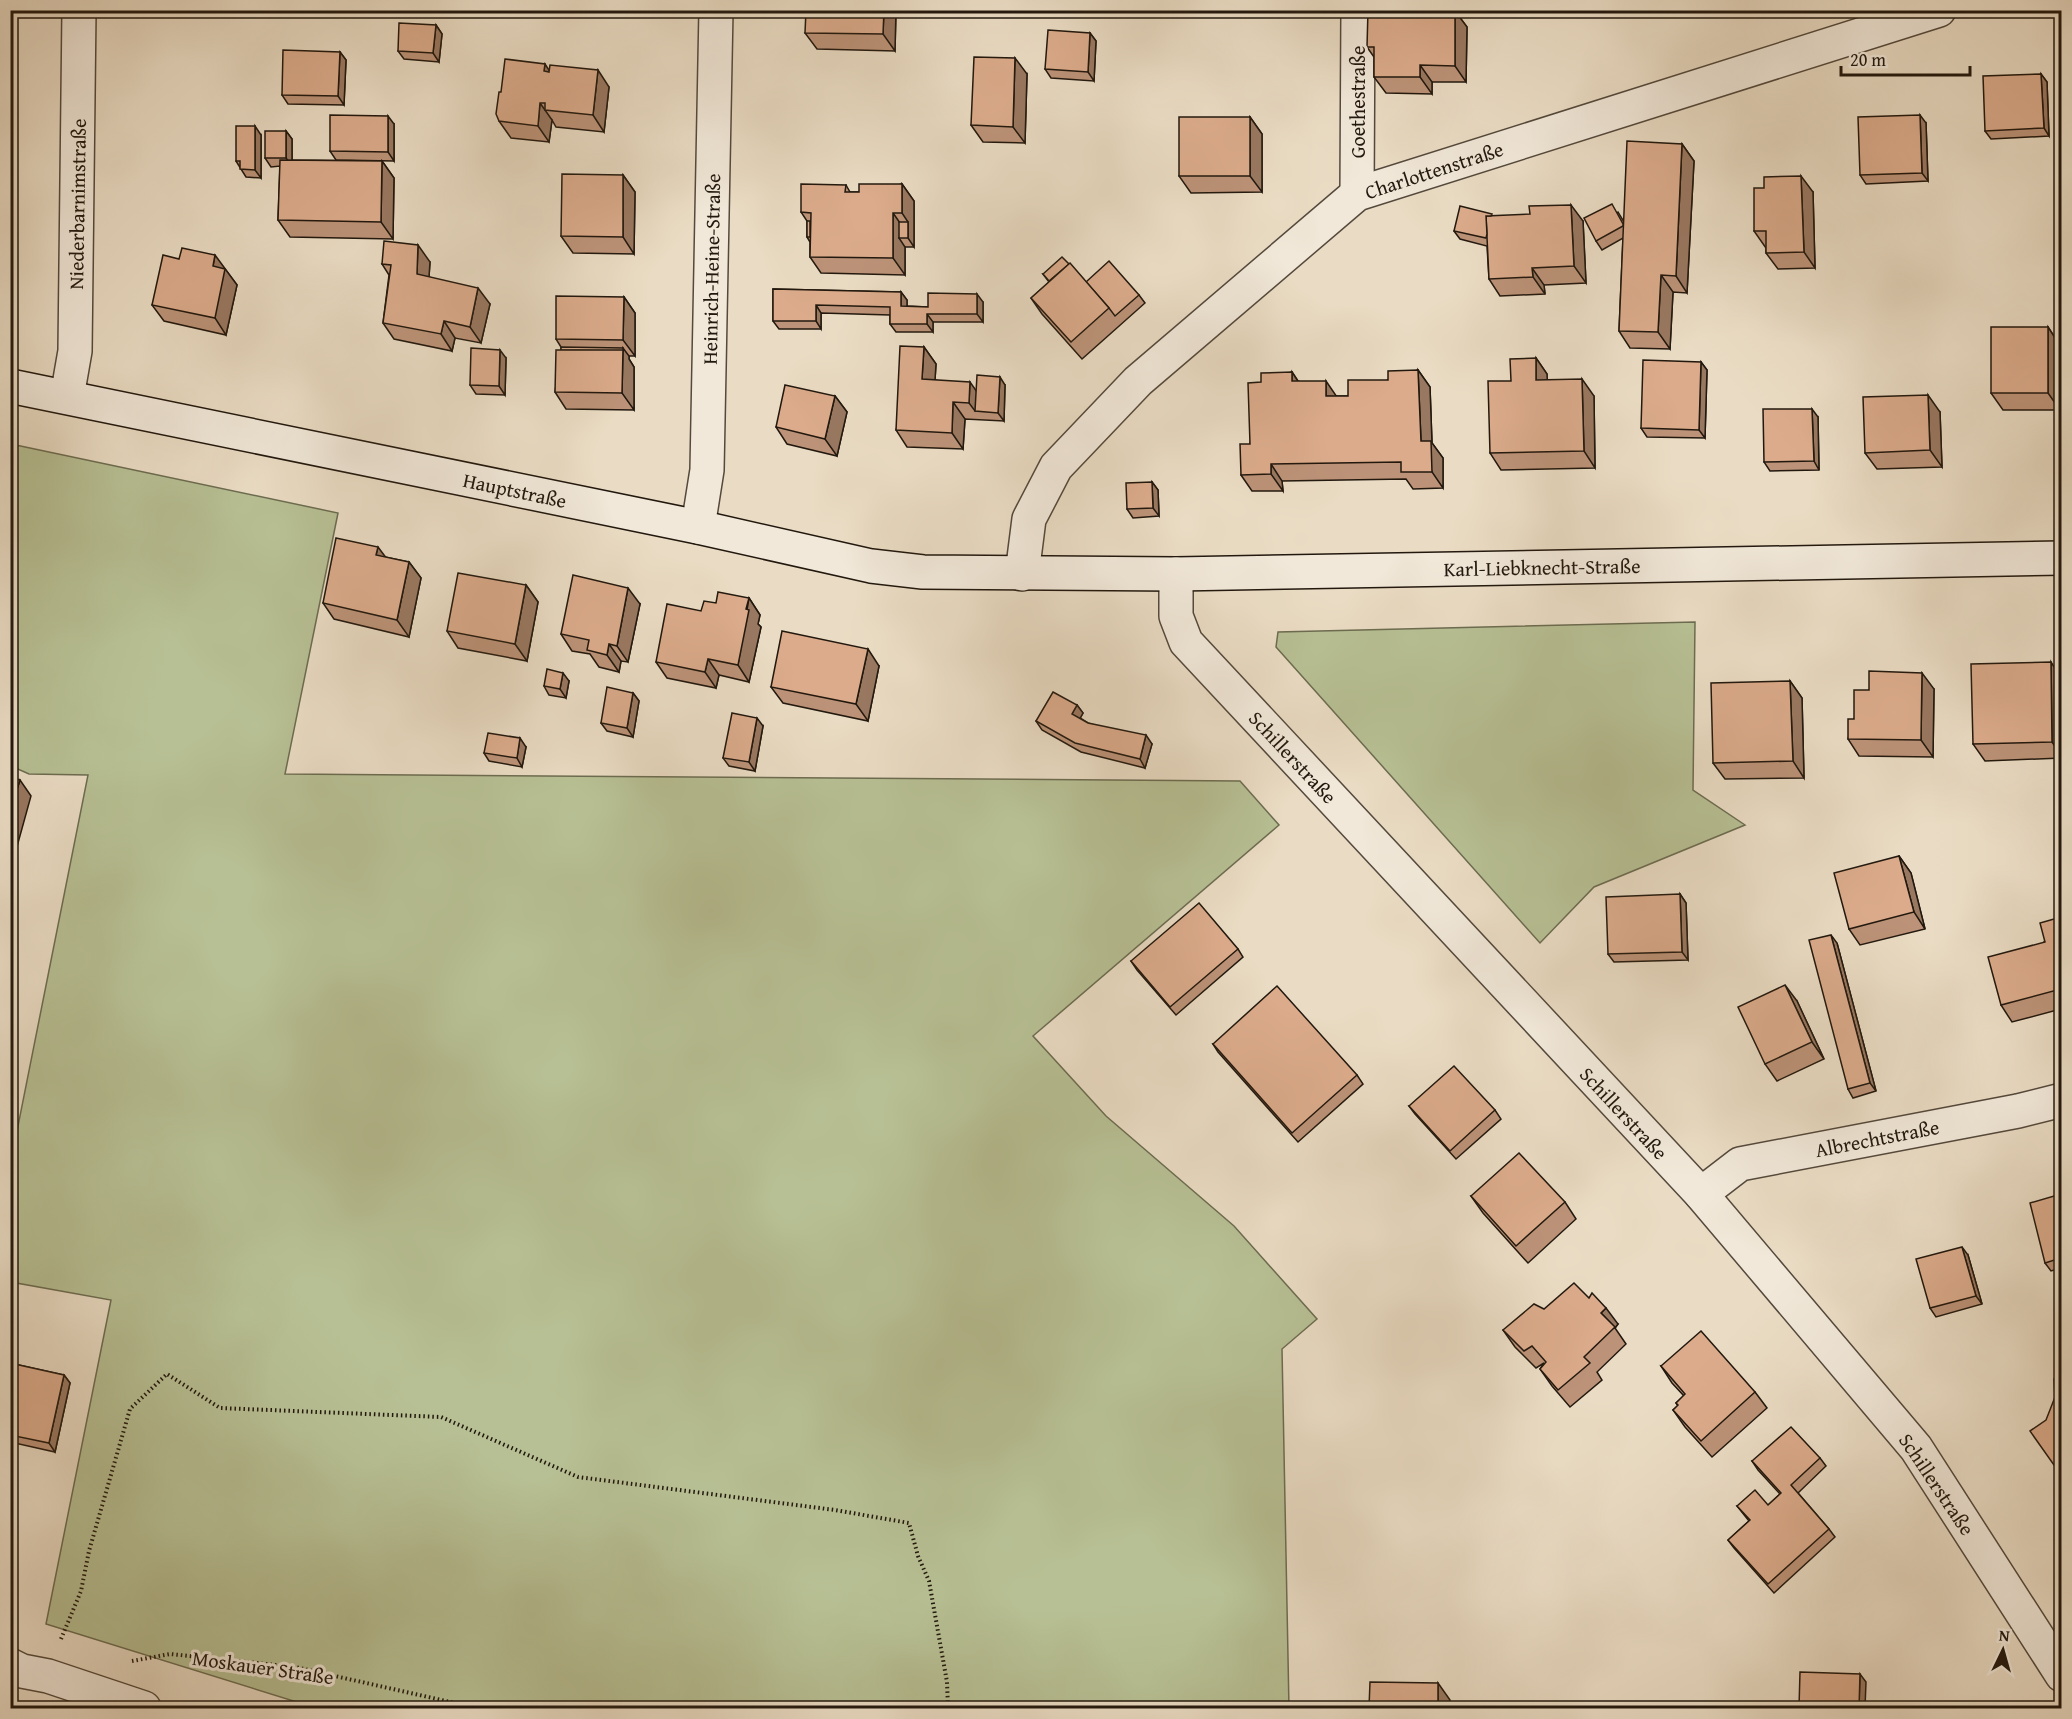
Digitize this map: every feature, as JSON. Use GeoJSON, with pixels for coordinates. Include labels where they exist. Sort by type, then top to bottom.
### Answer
{"type":"FeatureCollection","features":[{"type":"Feature","properties":{"kind":"street","name":"Niederbarnimstraße"},"geometry":{"type":"LineString","coordinates":[[67,397],[75,351],[79,10]]}},
{"type":"Feature","properties":{"kind":"street","name":"Heinrich-Heine-Straße"},"geometry":{"type":"LineString","coordinates":[[698,527],[707,470],[716,10]]}},
{"type":"Feature","properties":{"kind":"street","name":"Goethestraße"},"geometry":{"type":"LineString","coordinates":[[1357,194],[1358,10]]}},
{"type":"Feature","properties":{"kind":"street","name":"Charlottenstraße"},"geometry":{"type":"LineString","coordinates":[[1022,574],[1029,519],[1056,467],[1138,381],[1357,194],[1939,10]]}},
{"type":"Feature","properties":{"kind":"street","name":"Hauptstraße"},"geometry":{"type":"LineString","coordinates":[[10,386],[698,527],[871,566],[923,572],[1022,574]]}},
{"type":"Feature","properties":{"kind":"street","name":"Karl-Liebknecht-Straße"},"geometry":{"type":"LineString","coordinates":[[1022,574],[1176,574],[2061,558]]}},
{"type":"Feature","properties":{"kind":"street","name":"Schillerstraße"},"geometry":{"type":"LineString","coordinates":[[1176,574],[1176,616],[1186,642],[1701,1194],[1916,1448],[2061,1675]]}},
{"type":"Feature","properties":{"kind":"street","name":"Albrechtstraße"},"geometry":{"type":"LineString","coordinates":[[1701,1194],[1740,1164],[2018,1111],[2061,1100]]}},
{"type":"Feature","properties":{"kind":"street"},"geometry":{"type":"LineString","coordinates":[[10,1665],[22,1671],[45,1675],[144,1708]]}},
{"type":"Feature","properties":{"kind":"path"},"geometry":{"type":"LineString","coordinates":[[45,1675],[81,1591],[89,1551],[130,1408],[167,1374],[220,1408],[441,1417],[578,1477],[823,1508],[909,1523],[928,1581],[947,1682],[948,1708]]}},
{"type":"Feature","properties":{"kind":"path","name":"Moskauer Straße"},"geometry":{"type":"LineString","coordinates":[[126,1662],[170,1654],[295,1667],[477,1708]]}},
{"type":"Feature","properties":{"kind":"green space"},"geometry":{"type":"Polygon","coordinates":[[[11,444],[338,513],[285,774],[1240,781],[1279,825],[1033,1036],[1106,1116],[1234,1226],[1317,1319],[1282,1349],[1289,1708],[316,1708],[46,1624],[111,1300],[11,1282],[11,1161],[88,775],[29,774],[11,766],[11,444]]]}},
{"type":"Feature","properties":{"kind":"green space"},"geometry":{"type":"Polygon","coordinates":[[[1695,622],[1693,790],[1745,825],[1594,887],[1540,943],[1276,647],[1278,632],[1695,622]]]}},
{"type":"Feature","properties":{"kind":"building"},"geometry":{"type":"Polygon","coordinates":[[[806,10],[884,10],[883,34],[805,33],[806,10]]]}},
{"type":"Feature","properties":{"kind":"building"},"geometry":{"type":"Polygon","coordinates":[[[1368,10],[1455,11],[1455,66],[1420,65],[1420,77],[1374,77],[1374,47],[1367,47],[1368,10]]]}},
{"type":"Feature","properties":{"kind":"building"},"geometry":{"type":"Polygon","coordinates":[[[399,23],[436,25],[433,53],[398,51],[399,23]]]}},
{"type":"Feature","properties":{"kind":"building"},"geometry":{"type":"Polygon","coordinates":[[[1048,30],[1090,33],[1088,72],[1045,69],[1048,30]]]}},
{"type":"Feature","properties":{"kind":"building"},"geometry":{"type":"Polygon","coordinates":[[[283,50],[340,52],[338,96],[282,95],[283,50]]]}},
{"type":"Feature","properties":{"kind":"building"},"geometry":{"type":"Polygon","coordinates":[[[974,57],[1015,58],[1013,127],[971,125],[974,57]]]}},
{"type":"Feature","properties":{"kind":"building"},"geometry":{"type":"Polygon","coordinates":[[[505,59],[545,64],[544,71],[549,72],[550,65],[598,70],[593,115],[545,110],[545,103],[540,103],[538,126],[499,121],[496,114],[505,59]]]}},
{"type":"Feature","properties":{"kind":"building"},"geometry":{"type":"Polygon","coordinates":[[[2041,74],[2044,128],[1985,131],[1983,76],[2041,74]]]}},
{"type":"Feature","properties":{"kind":"building"},"geometry":{"type":"Polygon","coordinates":[[[330,115],[388,116],[388,152],[330,151],[330,115]]]}},
{"type":"Feature","properties":{"kind":"building"},"geometry":{"type":"Polygon","coordinates":[[[1920,115],[1922,173],[1860,175],[1858,117],[1920,115]]]}},
{"type":"Feature","properties":{"kind":"building"},"geometry":{"type":"Polygon","coordinates":[[[1179,117],[1250,117],[1250,176],[1179,176],[1179,117]]]}},
{"type":"Feature","properties":{"kind":"building"},"geometry":{"type":"Polygon","coordinates":[[[236,126],[255,126],[255,170],[240,169],[240,161],[236,161],[236,126]]]}},
{"type":"Feature","properties":{"kind":"building"},"geometry":{"type":"Polygon","coordinates":[[[265,131],[286,131],[286,158],[265,158],[265,131]]]}},
{"type":"Feature","properties":{"kind":"building"},"geometry":{"type":"Polygon","coordinates":[[[1627,141],[1682,144],[1676,276],[1661,275],[1658,332],[1619,331],[1627,141]]]}},
{"type":"Feature","properties":{"kind":"building"},"geometry":{"type":"Polygon","coordinates":[[[280,160],[382,161],[381,222],[278,220],[280,160]]]}},
{"type":"Feature","properties":{"kind":"building"},"geometry":{"type":"Polygon","coordinates":[[[562,174],[623,175],[623,237],[561,236],[562,174]]]}},
{"type":"Feature","properties":{"kind":"building"},"geometry":{"type":"Polygon","coordinates":[[[1801,176],[1804,252],[1766,253],[1766,231],[1754,231],[1754,188],[1764,188],[1764,177],[1801,176]]]}},
{"type":"Feature","properties":{"kind":"building"},"geometry":{"type":"Polygon","coordinates":[[[801,184],[846,185],[845,192],[859,192],[859,184],[902,184],[902,213],[893,213],[893,258],[810,257],[811,213],[801,212],[801,184]]]}},
{"type":"Feature","properties":{"kind":"building"},"geometry":{"type":"Polygon","coordinates":[[[1612,204],[1623,226],[1596,241],[1584,218],[1612,204]]]}},
{"type":"Feature","properties":{"kind":"building"},"geometry":{"type":"Polygon","coordinates":[[[1571,205],[1574,266],[1532,268],[1533,277],[1489,279],[1486,216],[1530,214],[1529,206],[1571,205]]]}},
{"type":"Feature","properties":{"kind":"building"},"geometry":{"type":"Polygon","coordinates":[[[1460,206],[1492,214],[1486,216],[1486,238],[1454,231],[1460,206]]]}},
{"type":"Feature","properties":{"kind":"building"},"geometry":{"type":"Polygon","coordinates":[[[807,221],[810,221],[810,237],[807,237],[807,221]]]}},
{"type":"Feature","properties":{"kind":"building"},"geometry":{"type":"Polygon","coordinates":[[[899,222],[908,222],[908,238],[899,238],[899,222]]]}},
{"type":"Feature","properties":{"kind":"building"},"geometry":{"type":"Polygon","coordinates":[[[384,241],[418,245],[417,274],[478,288],[470,327],[444,321],[441,334],[383,323],[391,265],[382,264],[384,241]]]}},
{"type":"Feature","properties":{"kind":"building"},"geometry":{"type":"Polygon","coordinates":[[[182,248],[215,255],[213,266],[225,269],[215,318],[152,305],[163,255],[179,259],[182,248]]]}},
{"type":"Feature","properties":{"kind":"building"},"geometry":{"type":"Polygon","coordinates":[[[1062,257],[1069,264],[1049,281],[1043,274],[1062,257]]]}},
{"type":"Feature","properties":{"kind":"building"},"geometry":{"type":"Polygon","coordinates":[[[1109,261],[1139,295],[1115,316],[1086,282],[1109,261]]]}},
{"type":"Feature","properties":{"kind":"building"},"geometry":{"type":"Polygon","coordinates":[[[1070,263],[1109,308],[1071,342],[1031,298],[1070,263]]]}},
{"type":"Feature","properties":{"kind":"building"},"geometry":{"type":"Polygon","coordinates":[[[773,289],[901,292],[901,306],[928,307],[928,293],[977,294],[977,314],[927,314],[927,324],[890,324],[890,307],[816,305],[816,321],[773,321],[773,289]]]}},
{"type":"Feature","properties":{"kind":"building"},"geometry":{"type":"Polygon","coordinates":[[[556,296],[624,297],[623,340],[556,339],[556,296]]]}},
{"type":"Feature","properties":{"kind":"building"},"geometry":{"type":"Polygon","coordinates":[[[1991,327],[2048,327],[2048,393],[1991,393],[1991,327]]]}},
{"type":"Feature","properties":{"kind":"building"},"geometry":{"type":"Polygon","coordinates":[[[900,346],[924,347],[922,379],[970,382],[969,403],[953,402],[952,433],[896,430],[900,346]]]}},
{"type":"Feature","properties":{"kind":"building"},"geometry":{"type":"Polygon","coordinates":[[[561,347],[623,348],[623,351],[561,350],[561,347]]]}},
{"type":"Feature","properties":{"kind":"building"},"geometry":{"type":"Polygon","coordinates":[[[471,348],[500,350],[499,386],[470,385],[471,348]]]}},
{"type":"Feature","properties":{"kind":"building"},"geometry":{"type":"Polygon","coordinates":[[[556,350],[623,350],[622,393],[555,392],[556,350]]]}},
{"type":"Feature","properties":{"kind":"building"},"geometry":{"type":"Polygon","coordinates":[[[1536,358],[1536,380],[1582,379],[1584,451],[1490,453],[1488,381],[1511,381],[1510,359],[1536,358]]]}},
{"type":"Feature","properties":{"kind":"building"},"geometry":{"type":"Polygon","coordinates":[[[1643,360],[1701,362],[1699,430],[1641,428],[1643,360]]]}},
{"type":"Feature","properties":{"kind":"building"},"geometry":{"type":"Polygon","coordinates":[[[1418,370],[1421,441],[1431,441],[1432,472],[1401,472],[1401,462],[1271,464],[1271,474],[1241,475],[1240,444],[1250,444],[1248,383],[1261,382],[1261,373],[1292,372],[1292,381],[1326,381],[1326,396],[1348,396],[1348,380],[1388,380],[1388,371],[1418,370]]]}},
{"type":"Feature","properties":{"kind":"building"},"geometry":{"type":"Polygon","coordinates":[[[977,375],[1000,377],[998,413],[975,411],[977,375]]]}},
{"type":"Feature","properties":{"kind":"building"},"geometry":{"type":"Polygon","coordinates":[[[785,385],[835,396],[825,439],[776,427],[785,385]]]}},
{"type":"Feature","properties":{"kind":"building"},"geometry":{"type":"Polygon","coordinates":[[[1928,395],[1930,450],[1865,453],[1863,397],[1928,395]]]}},
{"type":"Feature","properties":{"kind":"building"},"geometry":{"type":"Polygon","coordinates":[[[1763,409],[1812,409],[1814,461],[1764,462],[1763,409]]]}},
{"type":"Feature","properties":{"kind":"building"},"geometry":{"type":"Polygon","coordinates":[[[1152,482],[1153,508],[1127,509],[1126,483],[1152,482]]]}},
{"type":"Feature","properties":{"kind":"building"},"geometry":{"type":"Polygon","coordinates":[[[336,538],[378,547],[376,555],[409,562],[397,620],[323,603],[336,538]]]}},
{"type":"Feature","properties":{"kind":"building"},"geometry":{"type":"Polygon","coordinates":[[[458,573],[526,585],[515,644],[447,631],[458,573]]]}},
{"type":"Feature","properties":{"kind":"building"},"geometry":{"type":"Polygon","coordinates":[[[573,575],[628,588],[617,646],[609,644],[607,655],[587,650],[589,640],[561,634],[573,575]]]}},
{"type":"Feature","properties":{"kind":"building"},"geometry":{"type":"Polygon","coordinates":[[[718,592],[749,598],[746,609],[749,610],[738,665],[708,659],[705,672],[656,662],[667,604],[701,611],[704,601],[716,603],[718,592]]]}},
{"type":"Feature","properties":{"kind":"building"},"geometry":{"type":"Polygon","coordinates":[[[782,631],[868,649],[856,704],[771,687],[782,631]]]}},
{"type":"Feature","properties":{"kind":"building"},"geometry":{"type":"Polygon","coordinates":[[[2051,662],[2052,742],[1973,744],[1971,664],[2051,662]]]}},
{"type":"Feature","properties":{"kind":"building"},"geometry":{"type":"Polygon","coordinates":[[[547,669],[563,673],[560,689],[544,686],[547,669]]]}},
{"type":"Feature","properties":{"kind":"building"},"geometry":{"type":"Polygon","coordinates":[[[1869,671],[1922,673],[1921,740],[1848,739],[1848,719],[1854,719],[1854,690],[1869,690],[1869,671]]]}},
{"type":"Feature","properties":{"kind":"building"},"geometry":{"type":"Polygon","coordinates":[[[1790,681],[1793,761],[1713,763],[1711,683],[1790,681]]]}},
{"type":"Feature","properties":{"kind":"building"},"geometry":{"type":"Polygon","coordinates":[[[607,687],[633,693],[627,728],[601,723],[607,687]]]}},
{"type":"Feature","properties":{"kind":"building"},"geometry":{"type":"Polygon","coordinates":[[[1053,692],[1077,705],[1072,714],[1088,723],[1146,735],[1140,759],[1075,743],[1036,721],[1053,692]]]}},
{"type":"Feature","properties":{"kind":"building"},"geometry":{"type":"Polygon","coordinates":[[[732,713],[757,718],[749,762],[723,758],[732,713]]]}},
{"type":"Feature","properties":{"kind":"building"},"geometry":{"type":"Polygon","coordinates":[[[488,733],[520,738],[517,758],[484,753],[488,733]]]}},
{"type":"Feature","properties":{"kind":"building"},"geometry":{"type":"Polygon","coordinates":[[[10,777],[20,780],[10,812],[10,777]]]}},
{"type":"Feature","properties":{"kind":"building"},"geometry":{"type":"Polygon","coordinates":[[[1899,856],[1914,912],[1849,929],[1834,873],[1899,856]]]}},
{"type":"Feature","properties":{"kind":"building"},"geometry":{"type":"Polygon","coordinates":[[[1680,894],[1682,952],[1608,954],[1606,897],[1680,894]]]}},
{"type":"Feature","properties":{"kind":"building"},"geometry":{"type":"Polygon","coordinates":[[[1199,903],[1238,949],[1170,1007],[1131,961],[1199,903]]]}},
{"type":"Feature","properties":{"kind":"building"},"geometry":{"type":"Polygon","coordinates":[[[2061,917],[2061,964],[2056,965],[2061,989],[2001,1005],[1988,957],[2045,942],[2040,923],[2061,917]]]}},
{"type":"Feature","properties":{"kind":"building"},"geometry":{"type":"Polygon","coordinates":[[[1831,935],[1870,1083],[1848,1089],[1809,940],[1831,935]]]}},
{"type":"Feature","properties":{"kind":"building"},"geometry":{"type":"Polygon","coordinates":[[[1785,985],[1812,1042],[1765,1064],[1738,1007],[1785,985]]]}},
{"type":"Feature","properties":{"kind":"building"},"geometry":{"type":"Polygon","coordinates":[[[1277,986],[1357,1075],[1292,1133],[1213,1044],[1277,986]]]}},
{"type":"Feature","properties":{"kind":"building"},"geometry":{"type":"Polygon","coordinates":[[[1454,1066],[1495,1110],[1450,1151],[1409,1106],[1454,1066]]]}},
{"type":"Feature","properties":{"kind":"building"},"geometry":{"type":"Polygon","coordinates":[[[1519,1153],[1565,1202],[1516,1246],[1471,1196],[1519,1153]]]}},
{"type":"Feature","properties":{"kind":"building"},"geometry":{"type":"Polygon","coordinates":[[[2061,1194],[2061,1258],[2045,1263],[2030,1203],[2061,1194]]]}},
{"type":"Feature","properties":{"kind":"building"},"geometry":{"type":"Polygon","coordinates":[[[1962,1247],[1976,1296],[1930,1308],[1916,1259],[1962,1247]]]}},
{"type":"Feature","properties":{"kind":"building"},"geometry":{"type":"Polygon","coordinates":[[[1574,1283],[1589,1298],[1592,1293],[1606,1308],[1601,1313],[1615,1327],[1584,1357],[1590,1363],[1558,1390],[1540,1369],[1546,1362],[1532,1346],[1524,1351],[1503,1330],[1534,1304],[1544,1309],[1574,1283]]]}},
{"type":"Feature","properties":{"kind":"building"},"geometry":{"type":"Polygon","coordinates":[[[1701,1331],[1755,1392],[1701,1441],[1673,1410],[1685,1394],[1661,1366],[1701,1331]]]}},
{"type":"Feature","properties":{"kind":"building"},"geometry":{"type":"Polygon","coordinates":[[[10,1363],[64,1375],[49,1443],[10,1435],[10,1363]]]}},
{"type":"Feature","properties":{"kind":"building"},"geometry":{"type":"Polygon","coordinates":[[[2061,1378],[2061,1475],[2030,1431],[2046,1420],[2055,1397],[2054,1379],[2061,1378]]]}},
{"type":"Feature","properties":{"kind":"building"},"geometry":{"type":"Polygon","coordinates":[[[1791,1427],[1820,1458],[1791,1485],[1829,1529],[1768,1584],[1728,1540],[1750,1520],[1737,1506],[1755,1490],[1768,1505],[1781,1493],[1752,1461],[1791,1427]]]}},
{"type":"Feature","properties":{"kind":"building"},"geometry":{"type":"Polygon","coordinates":[[[1800,1672],[1860,1674],[1859,1708],[1799,1708],[1800,1672]]]}},
{"type":"Feature","properties":{"kind":"building"},"geometry":{"type":"Polygon","coordinates":[[[1370,1682],[1438,1683],[1438,1708],[1369,1708],[1370,1682]]]}},
{"type":"Feature","properties":{"kind":"building"},"geometry":{"type":"Polygon","coordinates":[[[1541,1704],[1588,1705],[1588,1708],[1541,1708],[1541,1704]]]}}]}
